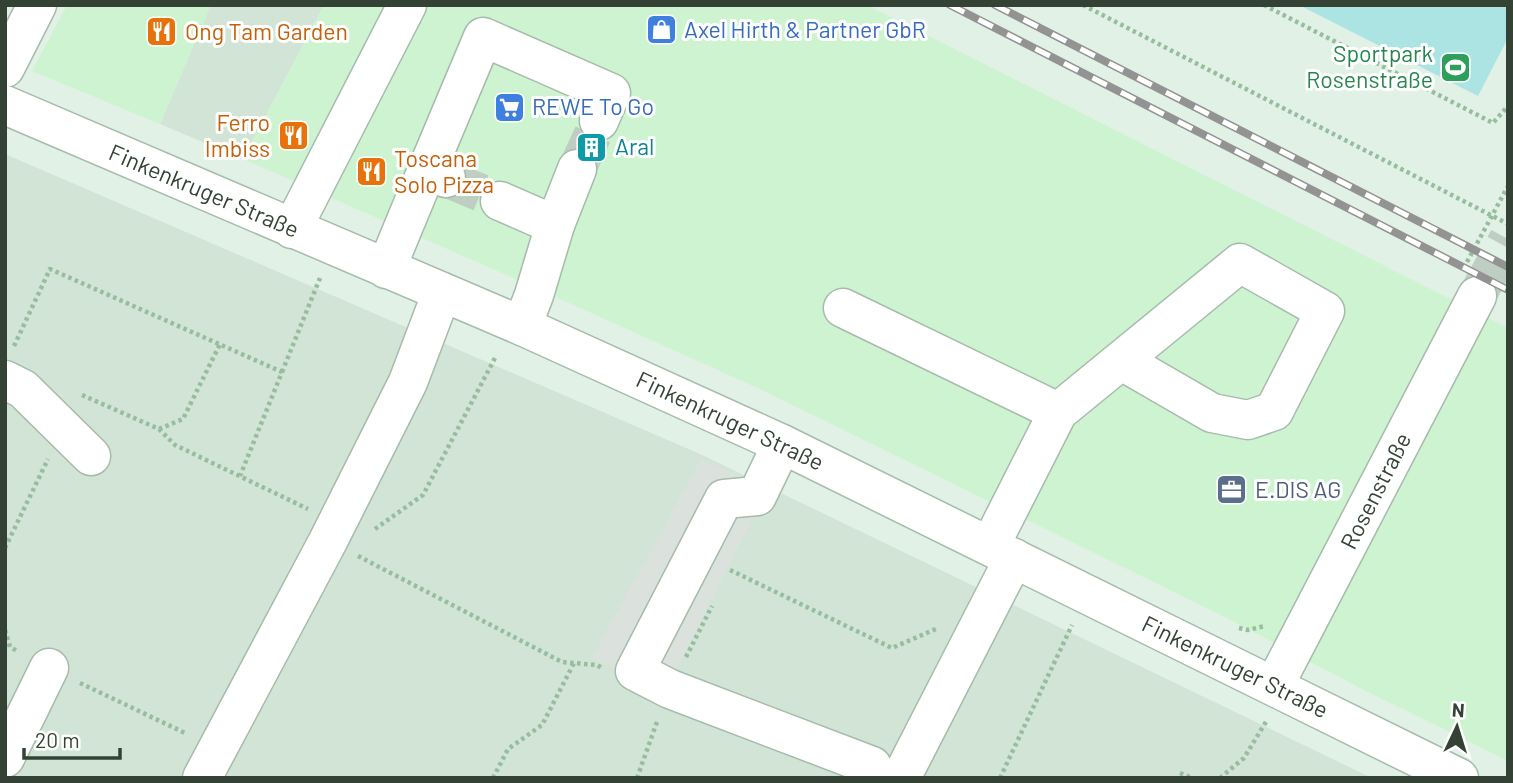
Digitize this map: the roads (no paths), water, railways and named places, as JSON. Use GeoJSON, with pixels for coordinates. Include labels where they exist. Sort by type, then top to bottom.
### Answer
{"type":"FeatureCollection","features":[{"type":"Feature","properties":{"kind":"street"},"geometry":{"type":"LineString","coordinates":[[5,68],[37,5]]}},
{"type":"Feature","properties":{"kind":"street"},"geometry":{"type":"LineString","coordinates":[[292,229],[407,5]]}},
{"type":"Feature","properties":{"kind":"street"},"geometry":{"type":"LineString","coordinates":[[386,269],[436,174],[483,37],[611,93],[598,121]]}},
{"type":"Feature","properties":{"kind":"street","name":"Finkenkruger Straße"},"geometry":{"type":"LineString","coordinates":[[5,105],[522,326],[782,444],[1002,552],[1266,706],[1458,777]]}},
{"type":"Feature","properties":{"kind":"street"},"geometry":{"type":"LineString","coordinates":[[522,326],[555,225],[577,169]]}},
{"type":"Feature","properties":{"kind":"street"},"geometry":{"type":"LineString","coordinates":[[500,201],[555,225]]}},
{"type":"Feature","properties":{"kind":"street"},"geometry":{"type":"LineString","coordinates":[[782,444],[757,496],[724,499],[635,671],[670,689],[887,772],[1002,552],[1058,412],[1240,263],[1325,311],[1274,411],[1248,421],[1212,413],[1122,361]]}},
{"type":"Feature","properties":{"kind":"street"},"geometry":{"type":"LineString","coordinates":[[209,763],[337,538],[408,382],[442,292]]}},
{"type":"Feature","properties":{"kind":"street","name":"Rosenstraße"},"geometry":{"type":"LineString","coordinates":[[1266,706],[1477,296]]}},
{"type":"Feature","properties":{"kind":"street"},"geometry":{"type":"LineString","coordinates":[[843,308],[1058,412]]}},
{"type":"Feature","properties":{"kind":"street"},"geometry":{"type":"LineString","coordinates":[[9,365],[23,389],[91,456]]}},
{"type":"Feature","properties":{"kind":"street"},"geometry":{"type":"LineString","coordinates":[[5,758],[49,668]]}},
{"type":"Feature","properties":{"kind":"tunnel"},"geometry":{"type":"LineString","coordinates":[[577,169],[599,121]]}},
{"type":"Feature","properties":{"kind":"tunnel"},"geometry":{"type":"LineString","coordinates":[[446,178],[500,201]]}},
{"type":"Feature","properties":{"kind":"tunnel"},"geometry":{"type":"LineString","coordinates":[[1477,296],[1508,239]]}},
{"type":"Feature","properties":{"kind":"railway"},"geometry":{"type":"LineString","coordinates":[[950,5],[1508,290]]}},
{"type":"Feature","properties":{"kind":"railway"},"geometry":{"type":"LineString","coordinates":[[995,5],[1508,267]]}},
{"type":"Feature","properties":{"kind":"place","name":"Axel Hirth & Partner GbR"},"geometry":{"type":"Point","coordinates":[661,30]}},
{"type":"Feature","properties":{"kind":"place","name":"Ong Tam Garden"},"geometry":{"type":"Point","coordinates":[162,32]}},
{"type":"Feature","properties":{"kind":"place","name":"Sportpark Rosenstraße"},"geometry":{"type":"Point","coordinates":[1456,67]}},
{"type":"Feature","properties":{"kind":"place","name":"REWE To Go"},"geometry":{"type":"Point","coordinates":[509,107]}},
{"type":"Feature","properties":{"kind":"place","name":"Ferro Imbiss"},"geometry":{"type":"Point","coordinates":[293,136]}},
{"type":"Feature","properties":{"kind":"place","name":"Aral"},"geometry":{"type":"Point","coordinates":[592,147]}},
{"type":"Feature","properties":{"kind":"place","name":"Toscana Solo Pizza"},"geometry":{"type":"Point","coordinates":[371,172]}},
{"type":"Feature","properties":{"kind":"place","name":"E.DIS AG"},"geometry":{"type":"Point","coordinates":[1232,490]}}]}
